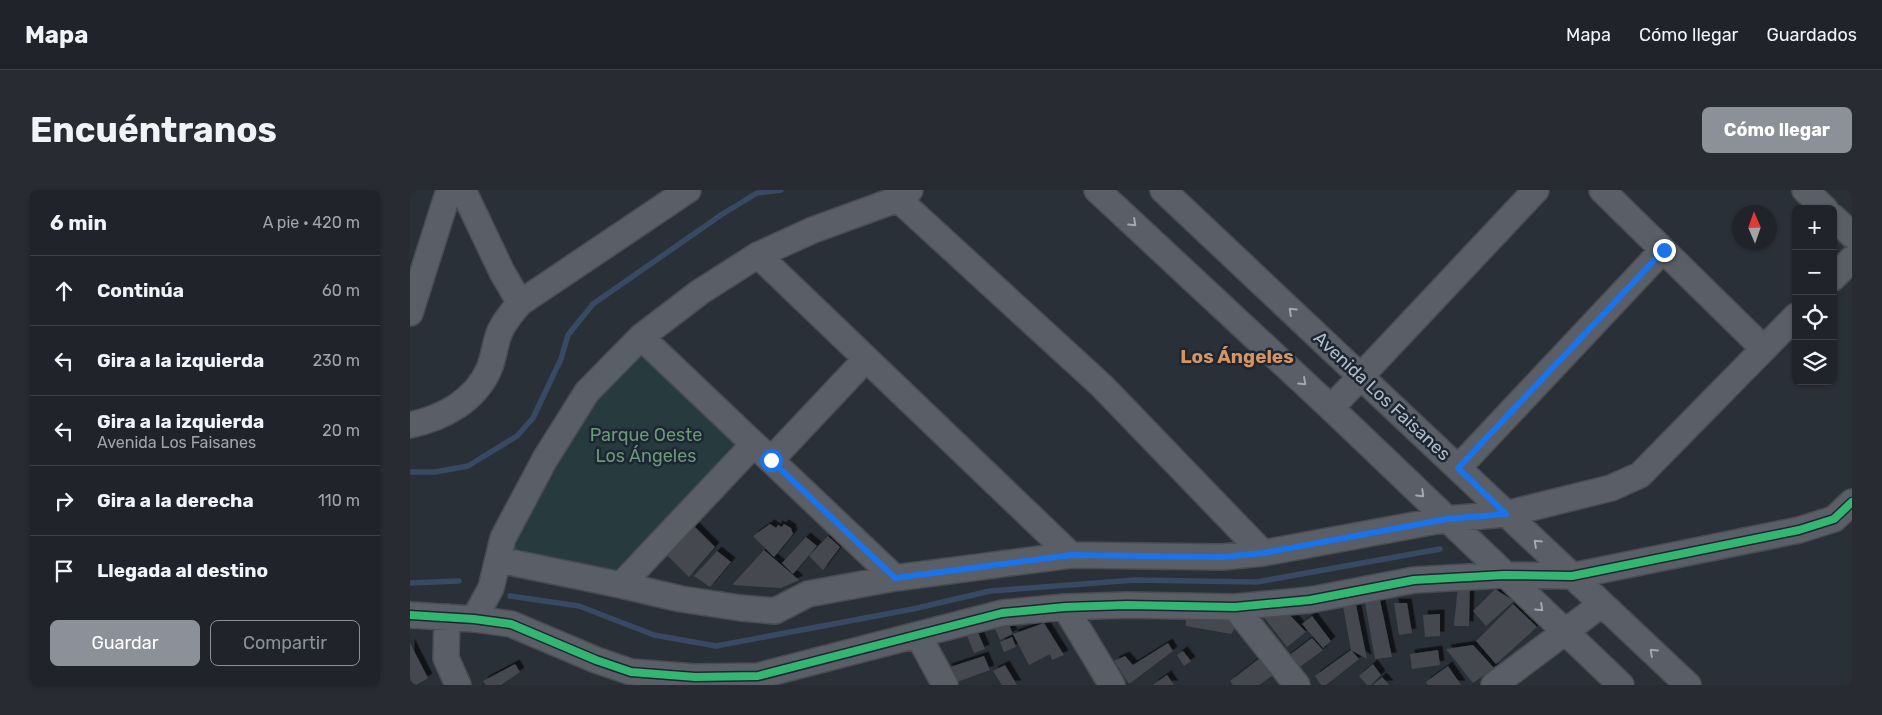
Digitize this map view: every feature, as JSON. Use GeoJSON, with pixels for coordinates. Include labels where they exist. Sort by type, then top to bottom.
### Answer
{"type":"FeatureCollection","features":[{"type":"Feature","properties":{"kind":"street"},"geometry":{"type":"LineString","coordinates":[[410,313],[449,190]]}},
{"type":"Feature","properties":{"kind":"street"},"geometry":{"type":"LineString","coordinates":[[463,190],[502,272],[520,303]]}},
{"type":"Feature","properties":{"kind":"street"},"geometry":{"type":"LineString","coordinates":[[410,425],[428,421],[457,407],[475,391],[489,369],[500,331],[520,303],[688,190]]}},
{"type":"Feature","properties":{"kind":"street"},"geometry":{"type":"LineString","coordinates":[[1097,190],[1332,408],[1504,575],[1621,685]]}},
{"type":"Feature","properties":{"kind":"street","name":"Avenida Los Faisanes"},"geometry":{"type":"LineString","coordinates":[[1163,190],[1688,685]]}},
{"type":"Feature","properties":{"kind":"street"},"geometry":{"type":"LineString","coordinates":[[1332,408],[1536,190]]}},
{"type":"Feature","properties":{"kind":"street"},"geometry":{"type":"LineString","coordinates":[[1602,190],[1764,349]]}},
{"type":"Feature","properties":{"kind":"street"},"geometry":{"type":"LineString","coordinates":[[1805,190],[1821,205]]}},
{"type":"Feature","properties":{"kind":"street"},"geometry":{"type":"LineString","coordinates":[[474,619],[490,588],[504,538],[544,459],[587,392],[642,337],[700,292],[758,255],[813,230],[904,194],[1102,386],[1263,553]]}},
{"type":"Feature","properties":{"kind":"street"},"geometry":{"type":"LineString","coordinates":[[1837,221],[1852,235]]}},
{"type":"Feature","properties":{"kind":"street"},"geometry":{"type":"LineString","coordinates":[[1458,468],[1664,250]]}},
{"type":"Feature","properties":{"kind":"street"},"geometry":{"type":"LineString","coordinates":[[758,255],[1071,555]]}},
{"type":"Feature","properties":{"kind":"street"},"geometry":{"type":"LineString","coordinates":[[1837,274],[1852,259]]}},
{"type":"Feature","properties":{"kind":"street"},"geometry":{"type":"LineString","coordinates":[[499,560],[621,584],[681,599],[775,611],[808,594],[895,578],[1071,555],[1222,557],[1263,553],[1447,519],[1506,514],[1611,488],[1640,475],[1792,320]]}},
{"type":"Feature","properties":{"kind":"street"},"geometry":{"type":"LineString","coordinates":[[642,337],[895,578]]}},
{"type":"Feature","properties":{"kind":"street"},"geometry":{"type":"LineString","coordinates":[[621,584],[866,359]]}},
{"type":"Feature","properties":{"kind":"street"},"geometry":{"type":"LineString","coordinates":[[410,615],[474,619],[511,624],[596,660],[631,672],[697,681],[758,676],[1002,613],[1065,607],[1127,605],[1235,607],[1310,600],[1414,580],[1504,575],[1572,576],[1799,530],[1834,519],[1852,502]]}},
{"type":"Feature","properties":{"kind":"street"},"geometry":{"type":"LineString","coordinates":[[1494,685],[1602,604]]}},
{"type":"Feature","properties":{"kind":"street"},"geometry":{"type":"LineString","coordinates":[[1065,607],[1112,685]]}},
{"type":"Feature","properties":{"kind":"street"},"geometry":{"type":"LineString","coordinates":[[1235,607],[1297,685]]}},
{"type":"Feature","properties":{"kind":"street"},"geometry":{"type":"LineString","coordinates":[[447,617],[446,658],[458,685]]}},
{"type":"Feature","properties":{"kind":"street"},"geometry":{"type":"LineString","coordinates":[[918,634],[945,685]]}},
{"type":"Feature","properties":{"kind":"green space","name":"Parque Oeste Los Ángeles"},"geometry":{"type":"Polygon","coordinates":[[[641,351],[740,444],[613,572],[515,553],[512,545],[528,511],[579,423],[641,351]]]}},
{"type":"Feature","properties":{"kind":"building"},"geometry":{"type":"Polygon","coordinates":[[[770,524],[776,528],[778,525],[782,527],[784,524],[791,528],[793,534],[774,557],[753,536],[770,524]]]}},
{"type":"Feature","properties":{"kind":"building"},"geometry":{"type":"Polygon","coordinates":[[[694,526],[715,547],[689,577],[666,554],[694,526]]]}},
{"type":"Feature","properties":{"kind":"building"},"geometry":{"type":"Polygon","coordinates":[[[828,536],[840,547],[823,570],[809,556],[828,536]]]}},
{"type":"Feature","properties":{"kind":"building"},"geometry":{"type":"Polygon","coordinates":[[[806,537],[817,546],[793,574],[782,563],[806,537]]]}},
{"type":"Feature","properties":{"kind":"building"},"geometry":{"type":"Polygon","coordinates":[[[764,550],[799,580],[781,588],[732,585],[764,550]]]}},
{"type":"Feature","properties":{"kind":"building"},"geometry":{"type":"Polygon","coordinates":[[[717,551],[731,562],[710,587],[694,576],[717,551]]]}},
{"type":"Feature","properties":{"kind":"building"},"geometry":{"type":"Polygon","coordinates":[[[1470,584],[1469,626],[1454,626],[1458,585],[1470,584]]]}},
{"type":"Feature","properties":{"kind":"building"},"geometry":{"type":"Polygon","coordinates":[[[1495,589],[1514,601],[1486,626],[1473,611],[1495,589]]]}},
{"type":"Feature","properties":{"kind":"building"},"geometry":{"type":"Polygon","coordinates":[[[1380,600],[1392,657],[1375,659],[1365,602],[1380,600]]]}},
{"type":"Feature","properties":{"kind":"building"},"geometry":{"type":"Polygon","coordinates":[[[1394,603],[1407,603],[1412,633],[1399,635],[1394,603]]]}},
{"type":"Feature","properties":{"kind":"building"},"geometry":{"type":"Polygon","coordinates":[[[1513,604],[1537,627],[1496,664],[1476,641],[1513,604]]]}},
{"type":"Feature","properties":{"kind":"building"},"geometry":{"type":"Polygon","coordinates":[[[1356,605],[1367,659],[1351,650],[1343,606],[1356,605]]]}},
{"type":"Feature","properties":{"kind":"building"},"geometry":{"type":"Polygon","coordinates":[[[1284,609],[1306,632],[1287,647],[1262,615],[1284,609]]]}},
{"type":"Feature","properties":{"kind":"building"},"geometry":{"type":"Polygon","coordinates":[[[1186,612],[1220,617],[1232,622],[1235,628],[1231,634],[1186,626],[1186,612]]]}},
{"type":"Feature","properties":{"kind":"building"},"geometry":{"type":"Polygon","coordinates":[[[1440,614],[1440,636],[1425,637],[1423,615],[1440,614]]]}},
{"type":"Feature","properties":{"kind":"building"},"geometry":{"type":"Polygon","coordinates":[[[1312,616],[1331,641],[1323,648],[1302,624],[1312,616]]]}},
{"type":"Feature","properties":{"kind":"building"},"geometry":{"type":"Polygon","coordinates":[[[1044,623],[1064,655],[1052,660],[1050,654],[1029,665],[1013,634],[1044,623]]]}},
{"type":"Feature","properties":{"kind":"building"},"geometry":{"type":"Polygon","coordinates":[[[1009,625],[1013,634],[1000,640],[995,629],[1009,625]]]}},
{"type":"Feature","properties":{"kind":"building"},"geometry":{"type":"Polygon","coordinates":[[[977,630],[985,649],[974,653],[966,633],[977,630]]]}},
{"type":"Feature","properties":{"kind":"building"},"geometry":{"type":"Polygon","coordinates":[[[1012,637],[1016,647],[1004,652],[1000,642],[1012,637]]]}},
{"type":"Feature","properties":{"kind":"building"},"geometry":{"type":"Polygon","coordinates":[[[1312,638],[1323,650],[1297,669],[1287,657],[1312,638]]]}},
{"type":"Feature","properties":{"kind":"building"},"geometry":{"type":"Polygon","coordinates":[[[410,643],[428,678],[416,685],[410,685],[410,643]]]}},
{"type":"Feature","properties":{"kind":"building"},"geometry":{"type":"Polygon","coordinates":[[[1168,643],[1173,651],[1129,684],[1114,661],[1125,656],[1133,665],[1168,643]]]}},
{"type":"Feature","properties":{"kind":"building"},"geometry":{"type":"Polygon","coordinates":[[[1473,645],[1494,668],[1473,683],[1446,649],[1473,645]]]}},
{"type":"Feature","properties":{"kind":"building"},"geometry":{"type":"Polygon","coordinates":[[[1351,650],[1359,659],[1326,685],[1321,685],[1315,676],[1351,650]]]}},
{"type":"Feature","properties":{"kind":"building"},"geometry":{"type":"Polygon","coordinates":[[[1438,650],[1440,665],[1412,669],[1410,654],[1438,650]]]}},
{"type":"Feature","properties":{"kind":"building"},"geometry":{"type":"Polygon","coordinates":[[[1183,651],[1191,661],[1184,666],[1177,655],[1183,651]]]}},
{"type":"Feature","properties":{"kind":"building"},"geometry":{"type":"Polygon","coordinates":[[[984,656],[990,670],[954,683],[947,668],[984,656]]]}},
{"type":"Feature","properties":{"kind":"building"},"geometry":{"type":"Polygon","coordinates":[[[1260,658],[1273,675],[1259,685],[1233,685],[1230,681],[1260,658]]]}},
{"type":"Feature","properties":{"kind":"building"},"geometry":{"type":"Polygon","coordinates":[[[515,664],[520,672],[501,685],[486,685],[483,681],[515,664]]]}},
{"type":"Feature","properties":{"kind":"building"},"geometry":{"type":"Polygon","coordinates":[[[1373,664],[1381,675],[1371,685],[1367,685],[1359,676],[1373,664]]]}},
{"type":"Feature","properties":{"kind":"building"},"geometry":{"type":"Polygon","coordinates":[[[1005,665],[1017,685],[1002,685],[993,671],[1005,665]]]}},
{"type":"Feature","properties":{"kind":"building"},"geometry":{"type":"Polygon","coordinates":[[[1448,666],[1461,685],[1428,685],[1426,682],[1448,666]]]}},
{"type":"Feature","properties":{"kind":"building"},"geometry":{"type":"Polygon","coordinates":[[[1167,675],[1174,685],[1153,685],[1167,675]]]}},
{"type":"Feature","properties":{"kind":"building"},"geometry":{"type":"Polygon","coordinates":[[[1382,677],[1389,685],[1373,685],[1382,677]]]}},
{"type":"Feature","properties":{"kind":"waterway"},"geometry":{"type":"LineString","coordinates":[[410,472],[435,472],[468,466],[517,436],[533,418],[561,359],[568,335],[593,304],[721,215],[757,193],[781,190]]}},
{"type":"Feature","properties":{"kind":"waterway"},"geometry":{"type":"LineString","coordinates":[[510,596],[579,606],[654,635],[716,646],[913,609],[990,591],[1135,580],[1257,582],[1440,549]]}},
{"type":"Feature","properties":{"kind":"waterway"},"geometry":{"type":"LineString","coordinates":[[410,583],[459,581]]}},
{"type":"Feature","properties":{"kind":"cycle path"},"geometry":{"type":"LineString","coordinates":[[410,615],[474,619],[511,624],[596,660],[631,672],[695,677],[758,676],[1002,613],[1065,607],[1127,605],[1235,607],[1310,600],[1414,580],[1504,575],[1572,576],[1799,530],[1834,519],[1852,502]]}},
{"type":"Feature","properties":{"kind":"district","name":"Los Ángeles"},"geometry":{"type":"Point","coordinates":[1237,356]}},
{"type":"Feature","properties":{"kind":"route"},"geometry":{"type":"LineString","coordinates":[[771,460],[895,578],[1071,555],[1222,557],[1263,553],[1447,519],[1506,514],[1458,468],[1664,250]]}}]}
